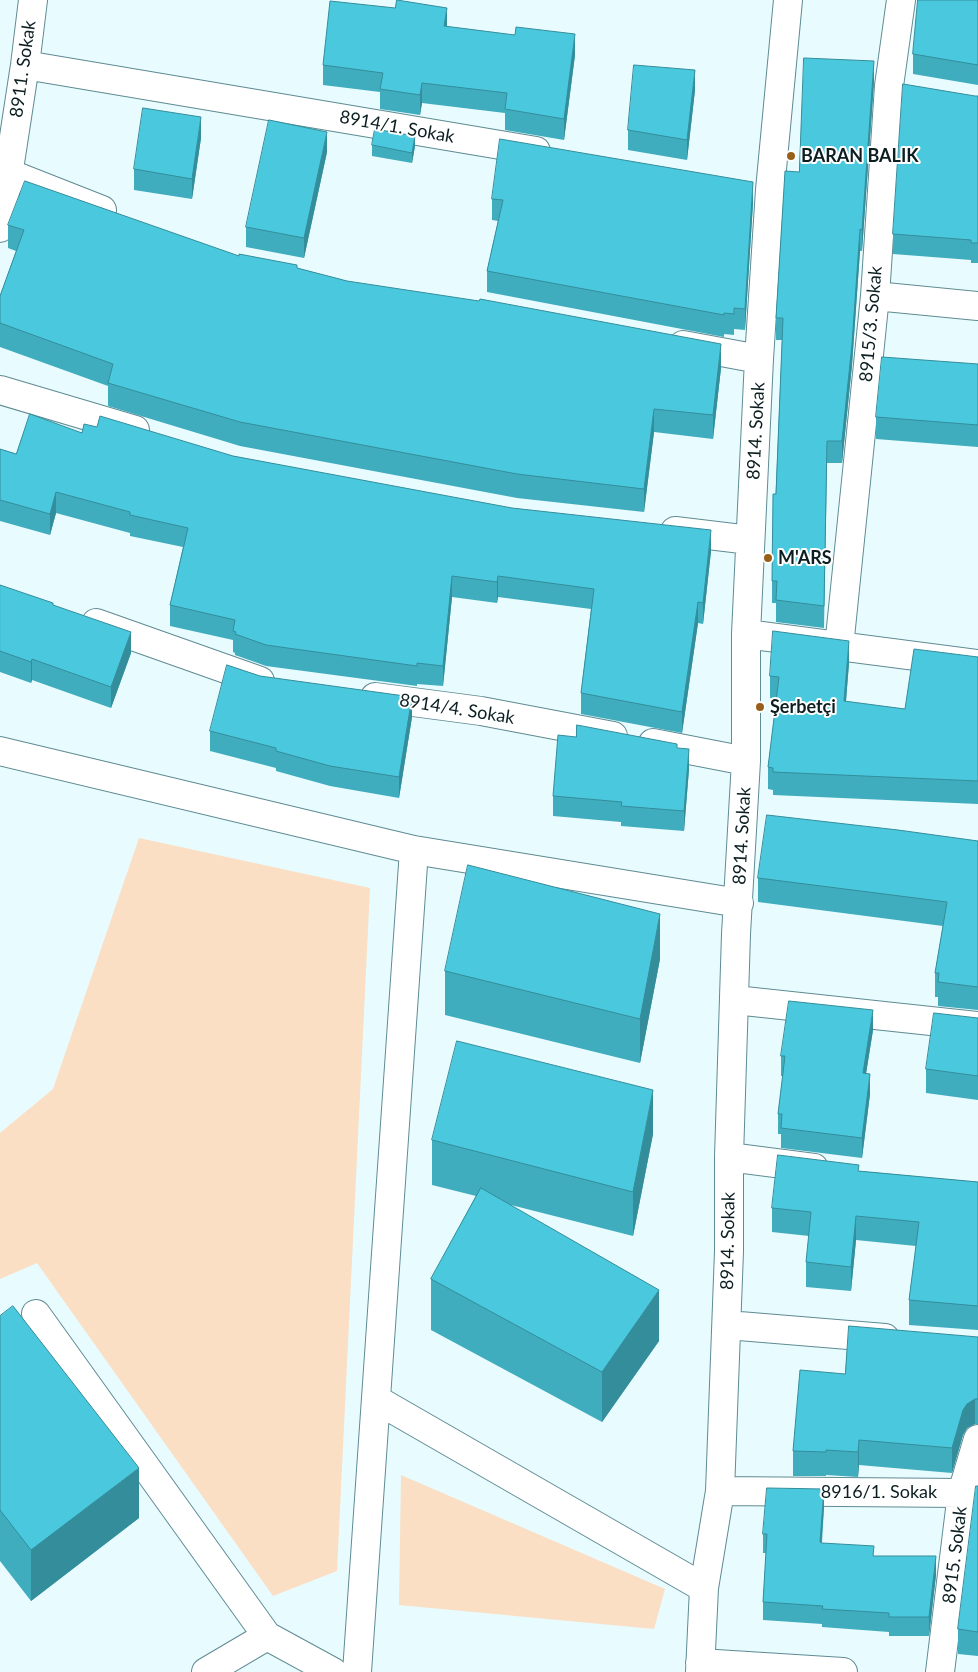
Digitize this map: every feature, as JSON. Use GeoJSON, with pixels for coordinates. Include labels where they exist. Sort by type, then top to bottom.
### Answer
{"type":"FeatureCollection","features":[{"type":"Feature","properties":{"kind":"street","name":"8911. Sokak"},"geometry":{"type":"LineString","coordinates":[[0,228],[33,0]]}},
{"type":"Feature","properties":{"kind":"street","name":"8914. Sokak"},"geometry":{"type":"LineString","coordinates":[[700,1667],[704,1588],[720,1491],[727,1324],[729,1157],[738,903],[754,821],[746,761],[746,634],[759,359],[760,188],[788,0]]}},
{"type":"Feature","properties":{"kind":"street","name":"8915/3. Sokak"},"geometry":{"type":"LineString","coordinates":[[839,647],[875,296],[889,86],[901,0]]}},
{"type":"Feature","properties":{"kind":"street","name":"8914/1. Sokak"},"geometry":{"type":"LineString","coordinates":[[25,65],[564,155]]}},
{"type":"Feature","properties":{"kind":"street"},"geometry":{"type":"LineString","coordinates":[[889,86],[916,90]]}},
{"type":"Feature","properties":{"kind":"street"},"geometry":{"type":"LineString","coordinates":[[8,173],[128,220]]}},
{"type":"Feature","properties":{"kind":"street"},"geometry":{"type":"LineString","coordinates":[[875,296],[978,306]]}},
{"type":"Feature","properties":{"kind":"street"},"geometry":{"type":"LineString","coordinates":[[661,341],[759,359]]}},
{"type":"Feature","properties":{"kind":"street"},"geometry":{"type":"LineString","coordinates":[[0,390],[161,438]]}},
{"type":"Feature","properties":{"kind":"street"},"geometry":{"type":"LineString","coordinates":[[652,529],[750,540]]}},
{"type":"Feature","properties":{"kind":"street"},"geometry":{"type":"LineString","coordinates":[[75,615],[262,682],[281,684]]}},
{"type":"Feature","properties":{"kind":"street"},"geometry":{"type":"LineString","coordinates":[[746,634],[978,664]]}},
{"type":"Feature","properties":{"kind":"street","name":"8914/4. Sokak"},"geometry":{"type":"LineString","coordinates":[[348,693],[481,711],[746,761]]}},
{"type":"Feature","properties":{"kind":"street"},"geometry":{"type":"LineString","coordinates":[[0,751],[414,850],[738,903]]}},
{"type":"Feature","properties":{"kind":"street"},"geometry":{"type":"LineString","coordinates":[[357,1672],[414,850]]}},
{"type":"Feature","properties":{"kind":"street"},"geometry":{"type":"LineString","coordinates":[[735,1000],[978,1026]]}},
{"type":"Feature","properties":{"kind":"street"},"geometry":{"type":"LineString","coordinates":[[729,1157],[834,1171]]}},
{"type":"Feature","properties":{"kind":"street"},"geometry":{"type":"LineString","coordinates":[[36,1314],[267,1636],[334,1672]]}},
{"type":"Feature","properties":{"kind":"street"},"geometry":{"type":"LineString","coordinates":[[727,1324],[910,1340]]}},
{"type":"Feature","properties":{"kind":"street"},"geometry":{"type":"LineString","coordinates":[[376,1400],[704,1588]]}},
{"type":"Feature","properties":{"kind":"street","name":"8915. Sokak"},"geometry":{"type":"LineString","coordinates":[[940,1672],[978,1439]]}},
{"type":"Feature","properties":{"kind":"street","name":"8916/1. Sokak"},"geometry":{"type":"LineString","coordinates":[[720,1491],[970,1494]]}},
{"type":"Feature","properties":{"kind":"street"},"geometry":{"type":"LineString","coordinates":[[206,1672],[267,1636]]}},
{"type":"Feature","properties":{"kind":"street"},"geometry":{"type":"LineString","coordinates":[[700,1667],[843,1672]]}},
{"type":"Feature","properties":{"kind":"shaded area"},"geometry":{"type":"Polygon","coordinates":[[[139,838],[370,888],[337,1571],[273,1596],[37,1263],[0,1279],[0,1133],[53,1089],[139,838]]]}},
{"type":"Feature","properties":{"kind":"shaded area"},"geometry":{"type":"Polygon","coordinates":[[[401,1475],[665,1589],[654,1629],[399,1605],[401,1475]]]}},
{"type":"Feature","properties":{"kind":"building"},"geometry":{"type":"Polygon","coordinates":[[[397,0],[447,8],[444,26],[515,35],[516,27],[575,34],[564,119],[505,109],[507,93],[422,83],[420,95],[380,89],[383,73],[323,65],[330,1],[395,8],[397,0]]]}},
{"type":"Feature","properties":{"kind":"building"},"geometry":{"type":"Polygon","coordinates":[[[918,0],[978,0],[978,65],[913,54],[918,0]]]}},
{"type":"Feature","properties":{"kind":"building"},"geometry":{"type":"Polygon","coordinates":[[[804,58],[874,61],[862,230],[860,229],[852,344],[842,441],[827,441],[824,606],[776,600],[777,581],[772,581],[773,494],[776,494],[783,318],[776,318],[785,171],[799,172],[804,58]]]}},
{"type":"Feature","properties":{"kind":"building"},"geometry":{"type":"Polygon","coordinates":[[[634,65],[695,70],[687,140],[628,130],[634,65]]]}},
{"type":"Feature","properties":{"kind":"building"},"geometry":{"type":"Polygon","coordinates":[[[903,84],[978,96],[978,243],[971,243],[971,240],[893,234],[903,84]]]}},
{"type":"Feature","properties":{"kind":"building"},"geometry":{"type":"Polygon","coordinates":[[[143,108],[201,117],[192,179],[134,169],[143,108]]]}},
{"type":"Feature","properties":{"kind":"building"},"geometry":{"type":"Polygon","coordinates":[[[269,120],[327,132],[304,238],[246,227],[269,120]]]}},
{"type":"Feature","properties":{"kind":"building"},"geometry":{"type":"Polygon","coordinates":[[[375,129],[415,136],[412,153],[372,145],[375,129]]]}},
{"type":"Feature","properties":{"kind":"building"},"geometry":{"type":"Polygon","coordinates":[[[500,139],[753,182],[745,309],[734,308],[734,314],[724,313],[724,315],[487,271],[503,200],[492,199],[500,139]]]}},
{"type":"Feature","properties":{"kind":"building"},"geometry":{"type":"Polygon","coordinates":[[[25,181],[239,256],[239,254],[297,265],[297,268],[347,281],[479,301],[480,299],[721,344],[713,415],[654,409],[644,489],[517,474],[240,422],[108,383],[113,364],[0,323],[0,296],[24,230],[8,225],[25,181]]]}},
{"type":"Feature","properties":{"kind":"building"},"geometry":{"type":"Polygon","coordinates":[[[882,357],[978,364],[978,425],[876,417],[882,357]]]}},
{"type":"Feature","properties":{"kind":"building"},"geometry":{"type":"Polygon","coordinates":[[[30,414],[82,433],[84,424],[97,427],[100,416],[233,456],[512,508],[711,530],[703,603],[698,602],[682,712],[581,693],[594,589],[498,576],[497,582],[452,576],[443,666],[417,663],[417,666],[266,645],[235,634],[236,632],[233,631],[235,620],[170,605],[188,528],[130,515],[130,512],[56,492],[50,514],[0,500],[0,449],[16,454],[30,414]]]}},
{"type":"Feature","properties":{"kind":"building"},"geometry":{"type":"Polygon","coordinates":[[[0,585],[131,632],[111,687],[32,659],[31,662],[0,651],[0,585]]]}},
{"type":"Feature","properties":{"kind":"building"},"geometry":{"type":"Polygon","coordinates":[[[773,631],[849,641],[844,701],[905,709],[914,649],[978,657],[978,781],[773,772],[773,768],[768,767],[779,677],[770,676],[773,631]]]}},
{"type":"Feature","properties":{"kind":"building"},"geometry":{"type":"Polygon","coordinates":[[[227,665],[260,676],[412,697],[399,777],[330,766],[276,751],[276,748],[210,731],[227,665]]]}},
{"type":"Feature","properties":{"kind":"building"},"geometry":{"type":"Polygon","coordinates":[[[577,725],[677,744],[677,748],[689,749],[684,811],[621,806],[622,802],[553,796],[558,735],[576,737],[577,725]]]}},
{"type":"Feature","properties":{"kind":"building"},"geometry":{"type":"Polygon","coordinates":[[[767,815],[978,841],[978,987],[938,982],[939,973],[935,973],[947,902],[758,878],[767,815]]]}},
{"type":"Feature","properties":{"kind":"building"},"geometry":{"type":"Polygon","coordinates":[[[468,865],[660,914],[640,1019],[445,971],[468,865]]]}},
{"type":"Feature","properties":{"kind":"building"},"geometry":{"type":"Polygon","coordinates":[[[789,1001],[873,1010],[863,1073],[870,1074],[862,1138],[781,1128],[782,1114],[778,1114],[785,1056],[781,1056],[789,1001]]]}},
{"type":"Feature","properties":{"kind":"building"},"geometry":{"type":"Polygon","coordinates":[[[934,1013],[978,1018],[978,1076],[926,1069],[934,1013]]]}},
{"type":"Feature","properties":{"kind":"building"},"geometry":{"type":"Polygon","coordinates":[[[457,1041],[653,1090],[633,1192],[432,1140],[457,1041]]]}},
{"type":"Feature","properties":{"kind":"building"},"geometry":{"type":"Polygon","coordinates":[[[778,1155],[859,1165],[858,1171],[978,1182],[978,1306],[909,1300],[919,1222],[856,1216],[851,1267],[806,1262],[811,1212],[772,1208],[778,1155]]]}},
{"type":"Feature","properties":{"kind":"building"},"geometry":{"type":"Polygon","coordinates":[[[481,1188],[659,1290],[602,1372],[431,1279],[481,1188]]]}},
{"type":"Feature","properties":{"kind":"building"},"geometry":{"type":"Polygon","coordinates":[[[13,1306],[139,1468],[31,1550],[0,1510],[0,1316],[13,1306]]]}},
{"type":"Feature","properties":{"kind":"building"},"geometry":{"type":"Polygon","coordinates":[[[849,1326],[978,1337],[978,1399],[967,1404],[963,1410],[952,1448],[859,1440],[858,1452],[826,1450],[826,1452],[793,1451],[800,1370],[845,1374],[849,1326]]]}},
{"type":"Feature","properties":{"kind":"building"},"geometry":{"type":"Polygon","coordinates":[[[976,1486],[978,1486],[978,1632],[958,1629],[976,1486]]]}},
{"type":"Feature","properties":{"kind":"building"},"geometry":{"type":"Polygon","coordinates":[[[767,1488],[824,1489],[820,1542],[822,1543],[874,1546],[873,1556],[936,1556],[929,1617],[889,1617],[889,1613],[822,1609],[823,1606],[763,1602],[767,1534],[763,1534],[767,1488]]]}},
{"type":"Feature","properties":{"kind":"place","name":"BARAN BALIK"},"geometry":{"type":"Point","coordinates":[791,156]}},
{"type":"Feature","properties":{"kind":"place","name":"M'ARS"},"geometry":{"type":"Point","coordinates":[768,558]}},
{"type":"Feature","properties":{"kind":"place","name":"Şerbetçi"},"geometry":{"type":"Point","coordinates":[760,707]}}]}
